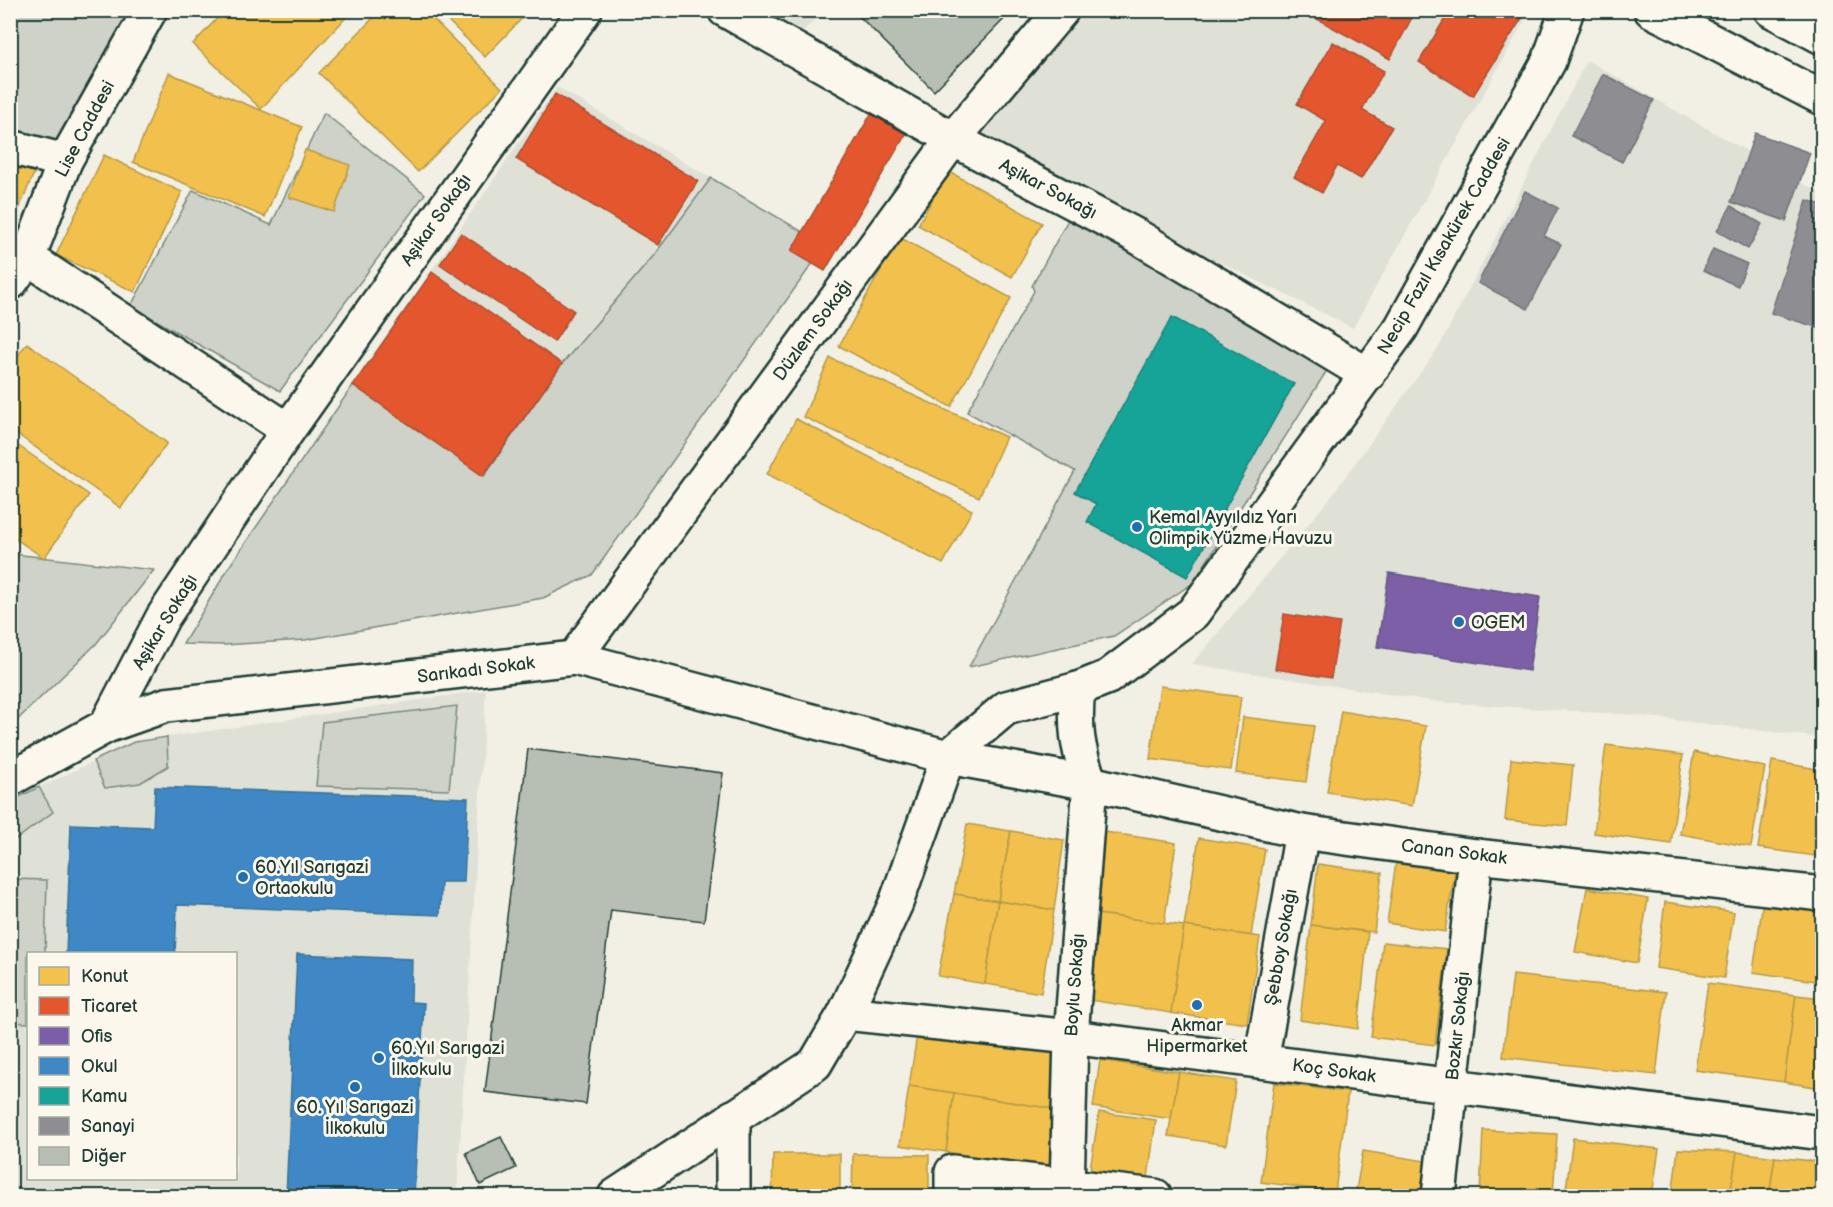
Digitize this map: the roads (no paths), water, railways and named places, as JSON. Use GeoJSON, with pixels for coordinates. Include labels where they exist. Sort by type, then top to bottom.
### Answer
{"type":"FeatureCollection","features":[{"type":"Feature","properties":{"kind":"street","name":"Lise Caddesi"},"geometry":{"type":"LineString","coordinates":[[19,271],[64,162],[150,10]]}},
{"type":"Feature","properties":{"kind":"street","name":"Aşikar Sokağı"},"geometry":{"type":"LineString","coordinates":[[106,726],[163,616],[288,430],[585,10]]}},
{"type":"Feature","properties":{"kind":"street","name":"Aşikar Sokağı"},"geometry":{"type":"LineString","coordinates":[[725,10],[953,139],[1135,235],[1368,375]]}},
{"type":"Feature","properties":{"kind":"street","name":"Düzlem Sokağı"},"geometry":{"type":"LineString","coordinates":[[574,658],[953,139],[1062,10]]}},
{"type":"Feature","properties":{"kind":"street","name":"Necip Fazıl Kısakürek Caddesi"},"geometry":{"type":"LineString","coordinates":[[948,757],[1006,708],[1078,689],[1108,677],[1193,614],[1401,328],[1549,61],[1567,10]]}},
{"type":"Feature","properties":{"kind":"street"},"geometry":{"type":"LineString","coordinates":[[1651,10],[1822,98]]}},
{"type":"Feature","properties":{"kind":"street"},"geometry":{"type":"LineString","coordinates":[[1771,10],[1822,37]]}},
{"type":"Feature","properties":{"kind":"street"},"geometry":{"type":"LineString","coordinates":[[10,147],[64,162]]}},
{"type":"Feature","properties":{"kind":"street"},"geometry":{"type":"LineString","coordinates":[[19,271],[288,430]]}},
{"type":"Feature","properties":{"kind":"street","name":"Sarıkadı Sokak"},"geometry":{"type":"LineString","coordinates":[[10,779],[106,726],[166,705],[574,658],[948,757]]}},
{"type":"Feature","properties":{"kind":"street"},"geometry":{"type":"LineString","coordinates":[[1078,689],[1075,720],[1078,751],[1090,783]]}},
{"type":"Feature","properties":{"kind":"street"},"geometry":{"type":"LineString","coordinates":[[615,1197],[815,1064],[845,1013],[896,903],[948,757]]}},
{"type":"Feature","properties":{"kind":"street","name":"Canan Sokak"},"geometry":{"type":"LineString","coordinates":[[948,757],[1090,783],[1302,832],[1476,856],[1822,894]]}},
{"type":"Feature","properties":{"kind":"street","name":"Boylu Sokağı"},"geometry":{"type":"LineString","coordinates":[[1067,1188],[1071,1037],[1090,783]]}},
{"type":"Feature","properties":{"kind":"street","name":"Şebboy Sokağı"},"geometry":{"type":"LineString","coordinates":[[1261,1061],[1302,832]]}},
{"type":"Feature","properties":{"kind":"street","name":"Bozkır Sokağı"},"geometry":{"type":"LineString","coordinates":[[1439,1197],[1476,856]]}},
{"type":"Feature","properties":{"kind":"street","name":"Koç Sokak"},"geometry":{"type":"LineString","coordinates":[[845,1013],[1071,1037],[1822,1133]]}},
{"type":"Feature","properties":{"kind":"street"},"geometry":{"type":"LineString","coordinates":[[733,1117],[734,1197]]}},
{"type":"Feature","properties":{"kind":"street"},"geometry":{"type":"LineString","coordinates":[[952,1197],[952,1172],[1067,1188],[1155,1197]]}},
{"type":"Feature","properties":{"kind":"place","name":"Kemal Ayyıldız Yarı Olimpik Yüzme Havuzu"},"geometry":{"type":"Point","coordinates":[1137,527]}},
{"type":"Feature","properties":{"kind":"place","name":"OGEM"},"geometry":{"type":"Point","coordinates":[1459,622]}},
{"type":"Feature","properties":{"kind":"place","name":"60.Yıl Sarıgazi Ortaokulu"},"geometry":{"type":"Point","coordinates":[243,877]}},
{"type":"Feature","properties":{"kind":"place","name":"Akmar Hipermarket"},"geometry":{"type":"Point","coordinates":[1197,1005]}},
{"type":"Feature","properties":{"kind":"place","name":"60.Yıl Sarıgazi İlkokulu"},"geometry":{"type":"Point","coordinates":[379,1058]}},
{"type":"Feature","properties":{"kind":"place","name":"60. Yıl Sarıgazi İlkokulu"},"geometry":{"type":"Point","coordinates":[355,1087]}}]}
